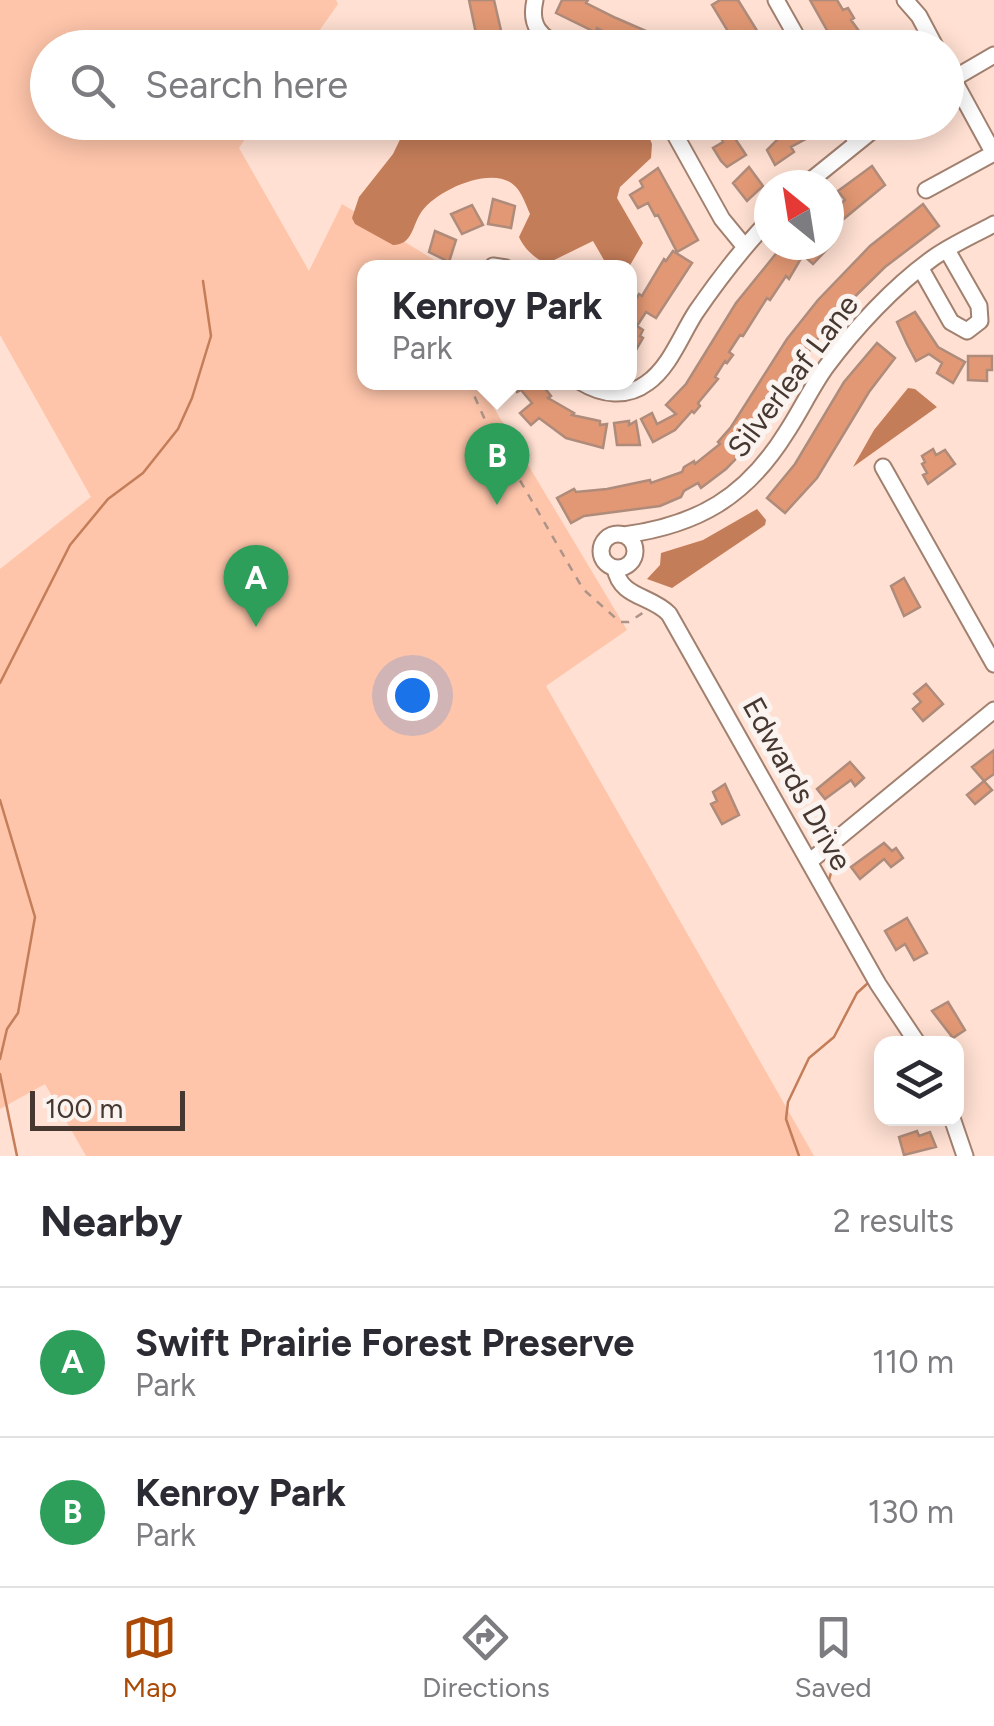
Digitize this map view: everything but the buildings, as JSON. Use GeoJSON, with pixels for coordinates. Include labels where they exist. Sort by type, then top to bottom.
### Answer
{"type":"FeatureCollection","features":[{"type":"Feature","properties":{"kind":"street"},"geometry":{"type":"LineString","coordinates":[[536,0],[537,30]]}},
{"type":"Feature","properties":{"kind":"street"},"geometry":{"type":"LineString","coordinates":[[776,0],[793,30]]}},
{"type":"Feature","properties":{"kind":"street"},"geometry":{"type":"LineString","coordinates":[[904,0],[919,8]]}},
{"type":"Feature","properties":{"kind":"street"},"geometry":{"type":"LineString","coordinates":[[964,69],[994,55]]}},
{"type":"Feature","properties":{"kind":"street"},"geometry":{"type":"LineString","coordinates":[[926,190],[994,153],[964,102]]}},
{"type":"Feature","properties":{"kind":"street"},"geometry":{"type":"LineString","coordinates":[[678,140],[722,218],[744,247]]}},
{"type":"Feature","properties":{"kind":"street"},"geometry":{"type":"LineString","coordinates":[[822,170],[856,141]]}},
{"type":"Feature","properties":{"kind":"street","name":"Silverleaf Lane"},"geometry":{"type":"LineString","coordinates":[[624,535],[688,521],[716,507],[747,483],[776,449],[826,368],[882,303],[946,250],[994,224]]}},
{"type":"Feature","properties":{"kind":"street"},"geometry":{"type":"LineString","coordinates":[[637,388],[649,382],[754,236]]}},
{"type":"Feature","properties":{"kind":"street"},"geometry":{"type":"LineString","coordinates":[[921,270],[951,322],[967,331],[980,321],[979,306],[946,250]]}},
{"type":"Feature","properties":{"kind":"street"},"geometry":{"type":"LineString","coordinates":[[594,390],[633,390]]}},
{"type":"Feature","properties":{"kind":"street"},"geometry":{"type":"LineString","coordinates":[[883,467],[994,664]]}},
{"type":"Feature","properties":{"kind":"street"},"geometry":{"type":"LineString","coordinates":[[624,535],[634,544],[635,556],[626,566],[615,568],[603,559],[602,546],[610,536],[624,535]]}},
{"type":"Feature","properties":{"kind":"street","name":"Edwards Drive"},"geometry":{"type":"LineString","coordinates":[[615,568],[620,584],[628,591],[662,606],[669,614],[878,984],[913,1036]]}},
{"type":"Feature","properties":{"kind":"street"},"geometry":{"type":"LineString","coordinates":[[809,862],[994,710]]}},
{"type":"Feature","properties":{"kind":"street"},"geometry":{"type":"LineString","coordinates":[[955,1126],[965,1156]]}},
{"type":"Feature","properties":{"kind":"path"},"geometry":{"type":"LineString","coordinates":[[472,390],[500,453],[518,476],[583,589],[620,622],[629,622],[648,609]]}},
{"type":"Feature","properties":{"kind":"shaded area"},"geometry":{"type":"Polygon","coordinates":[[[0,0],[336,0],[338,4],[320,30],[30,30],[30,140],[244,140],[239,148],[309,271],[342,204],[434,260],[357,260],[357,390],[483,390],[627,630],[546,686],[814,1156],[86,1156],[45,1084],[0,1109],[0,569],[91,497],[0,335],[0,0]]]}},
{"type":"Feature","properties":{"kind":"shaded area"},"geometry":{"type":"Polygon","coordinates":[[[400,140],[650,140],[651,158],[620,187],[617,198],[643,243],[633,260],[604,260],[593,241],[554,260],[541,260],[519,237],[530,214],[522,196],[515,186],[493,178],[466,182],[440,195],[422,211],[405,242],[393,245],[355,224],[352,218],[359,197],[400,140]]]}},
{"type":"Feature","properties":{"kind":"shaded area"},"geometry":{"type":"Polygon","coordinates":[[[908,388],[937,407],[853,467],[874,430],[908,388]]]}},
{"type":"Feature","properties":{"kind":"shaded area"},"geometry":{"type":"Polygon","coordinates":[[[757,509],[766,520],[765,525],[672,588],[647,579],[660,565],[661,553],[703,540],[757,509]]]}},
{"type":"Feature","properties":{"kind":"waterway"},"geometry":{"type":"LineString","coordinates":[[0,683],[70,545],[108,499],[143,473],[178,429],[211,336],[203,281]]}},
{"type":"Feature","properties":{"kind":"waterway"},"geometry":{"type":"LineString","coordinates":[[0,800],[35,917],[18,1013],[7,1029],[0,1059]]}},
{"type":"Feature","properties":{"kind":"waterway"},"geometry":{"type":"LineString","coordinates":[[828,884],[837,850],[849,839]]}},
{"type":"Feature","properties":{"kind":"waterway"},"geometry":{"type":"LineString","coordinates":[[799,1156],[786,1119],[788,1102],[809,1058],[834,1037],[857,993],[868,983]]}},
{"type":"Feature","properties":{"kind":"waterway"},"geometry":{"type":"LineString","coordinates":[[0,1074],[17,1156]]}},
{"type":"Feature","properties":{"kind":"place","name":"Kenroy Park"},"geometry":{"type":"Point","coordinates":[497,505]}},
{"type":"Feature","properties":{"kind":"place","name":"Swift Prairie Forest Preserve"},"geometry":{"type":"Point","coordinates":[256,627]}}]}
